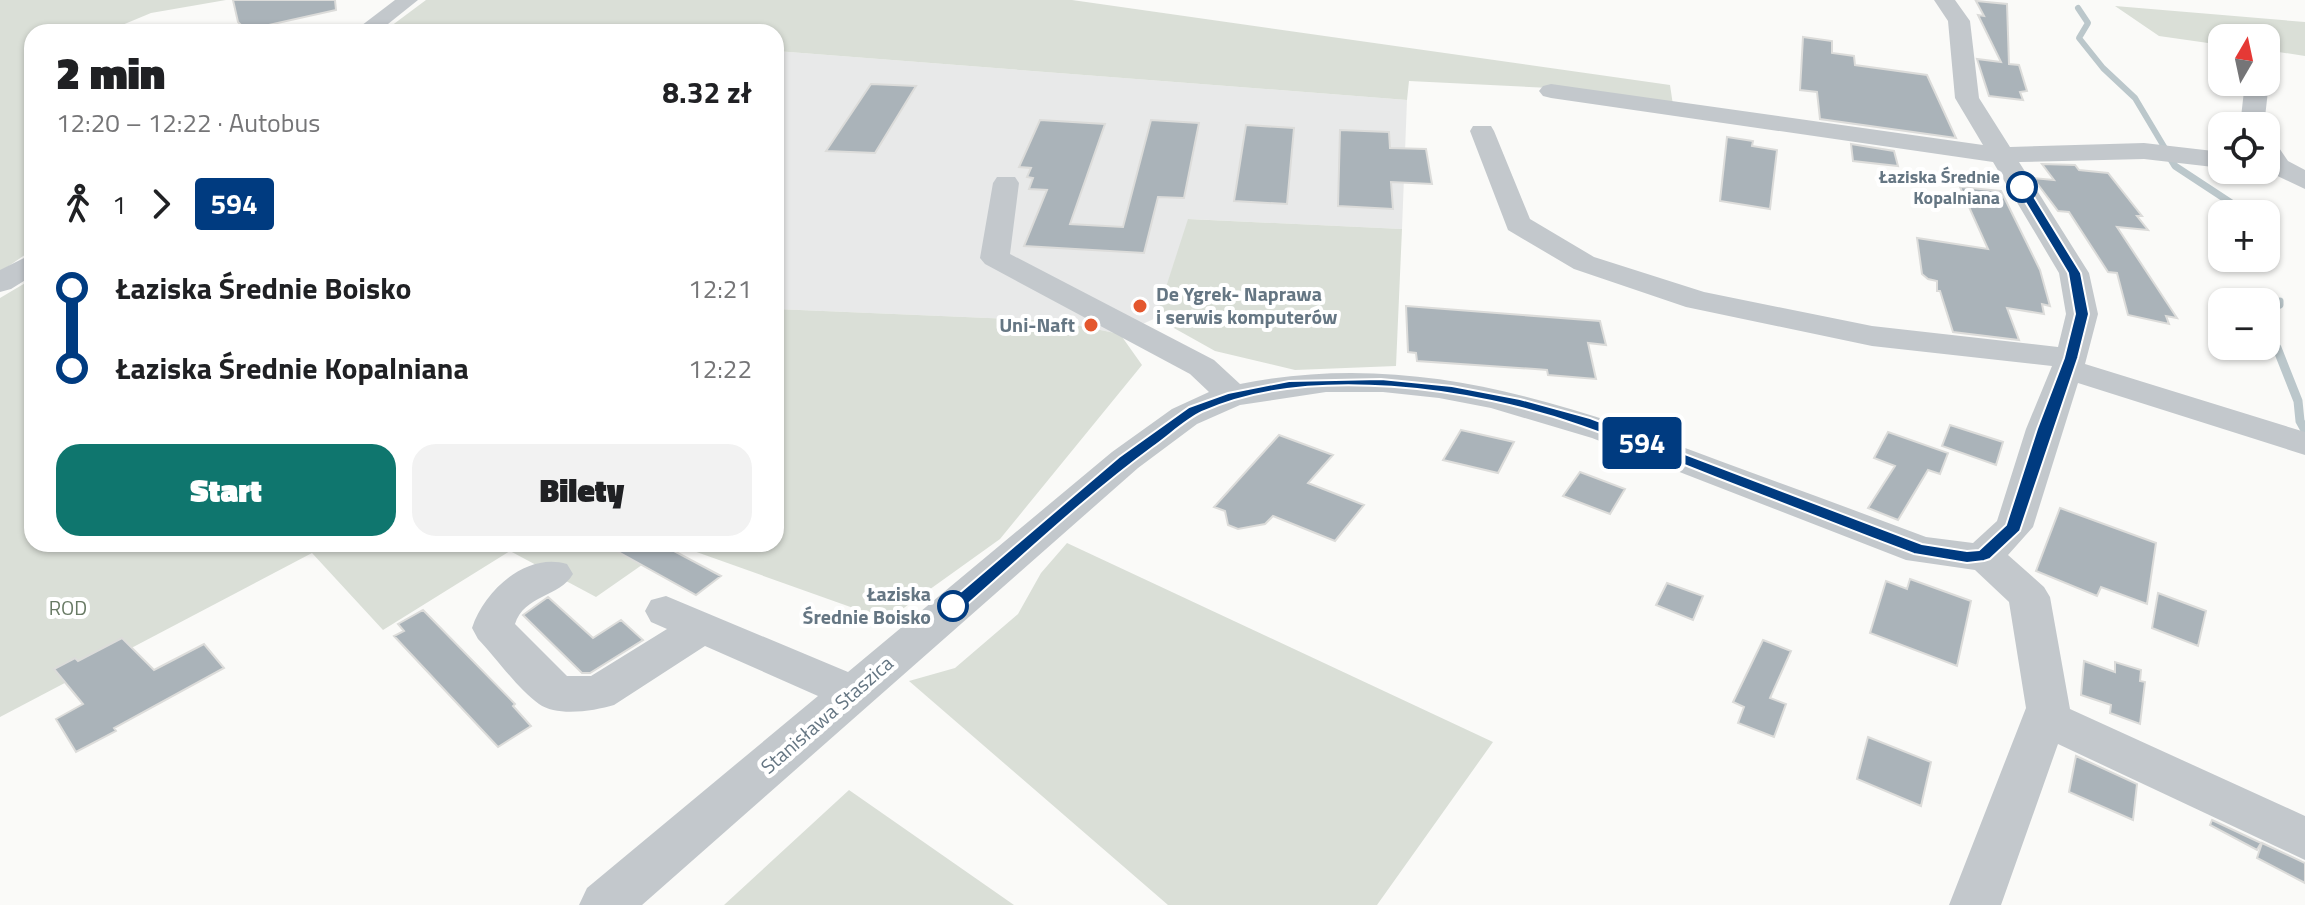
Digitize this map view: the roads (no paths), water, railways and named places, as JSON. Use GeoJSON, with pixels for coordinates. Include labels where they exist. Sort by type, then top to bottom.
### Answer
{"type":"FeatureCollection","features":[{"type":"Feature","properties":{"kind":"street"},"geometry":{"type":"LineString","coordinates":[[375,24],[408,0]]}},
{"type":"Feature","properties":{"kind":"street"},"geometry":{"type":"LineString","coordinates":[[1944,0],[1959,21],[1967,98],[2074,273],[2082,314],[2069,364],[2044,429],[2014,527],[1984,555],[2029,597],[2048,708],[1975,905]]}},
{"type":"Feature","properties":{"kind":"street"},"geometry":{"type":"LineString","coordinates":[[1551,91],[2001,155],[2144,151],[2208,159]]}},
{"type":"Feature","properties":{"kind":"street"},"geometry":{"type":"LineString","coordinates":[[1482,131],[1518,224],[1584,263],[1697,300],[1872,336],[2069,364],[2305,444]]}},
{"type":"Feature","properties":{"kind":"street"},"geometry":{"type":"LineString","coordinates":[[2280,162],[2305,169]]}},
{"type":"Feature","properties":{"kind":"street"},"geometry":{"type":"LineString","coordinates":[[2280,165],[2305,181]]}},
{"type":"Feature","properties":{"kind":"street"},"geometry":{"type":"LineString","coordinates":[[1006,183],[995,258],[1202,367],[1233,396]]}},
{"type":"Feature","properties":{"kind":"street"},"geometry":{"type":"LineString","coordinates":[[0,283],[24,268]]}},
{"type":"Feature","properties":{"kind":"street","name":"Stanisława Staszica"},"geometry":{"type":"LineString","coordinates":[[605,905],[1125,460],[1194,410],[1233,396],[1289,385],[1381,383],[1452,390],[1515,402],[1585,421],[1920,550],[1967,557],[1984,555]]}},
{"type":"Feature","properties":{"kind":"street"},"geometry":{"type":"LineString","coordinates":[[553,574],[518,589],[496,613],[493,628],[556,693],[598,693],[684,619],[853,693]]}},
{"type":"Feature","properties":{"kind":"street"},"geometry":{"type":"LineString","coordinates":[[2045,717],[2305,839]]}},
{"type":"Feature","properties":{"kind":"waterway"},"geometry":{"type":"LineString","coordinates":[[2078,8],[2088,23],[2079,38],[2103,68],[2135,98],[2169,155]]}},
{"type":"Feature","properties":{"kind":"waterway"},"geometry":{"type":"LineString","coordinates":[[2167,153],[2175,166],[2227,200]]}},
{"type":"Feature","properties":{"kind":"waterway"},"geometry":{"type":"LineString","coordinates":[[2280,356],[2298,401],[2300,421],[2305,430]]}},
{"type":"Feature","properties":{"kind":"place","name":"Łaziska Średnie Kopalniana"},"geometry":{"type":"Point","coordinates":[2022,187]}},
{"type":"Feature","properties":{"kind":"place","name":"De Ygrek- Naprawa i serwis komputerów"},"geometry":{"type":"Point","coordinates":[1140,306]}},
{"type":"Feature","properties":{"kind":"place","name":"Uni-Naft"},"geometry":{"type":"Point","coordinates":[1091,325]}},
{"type":"Feature","properties":{"kind":"place","name":"Łaziska Średnie Boisko"},"geometry":{"type":"Point","coordinates":[953,606]}},
{"type":"Feature","properties":{"kind":"park label","name":"ROD"},"geometry":{"type":"Point","coordinates":[68,608]}}]}
